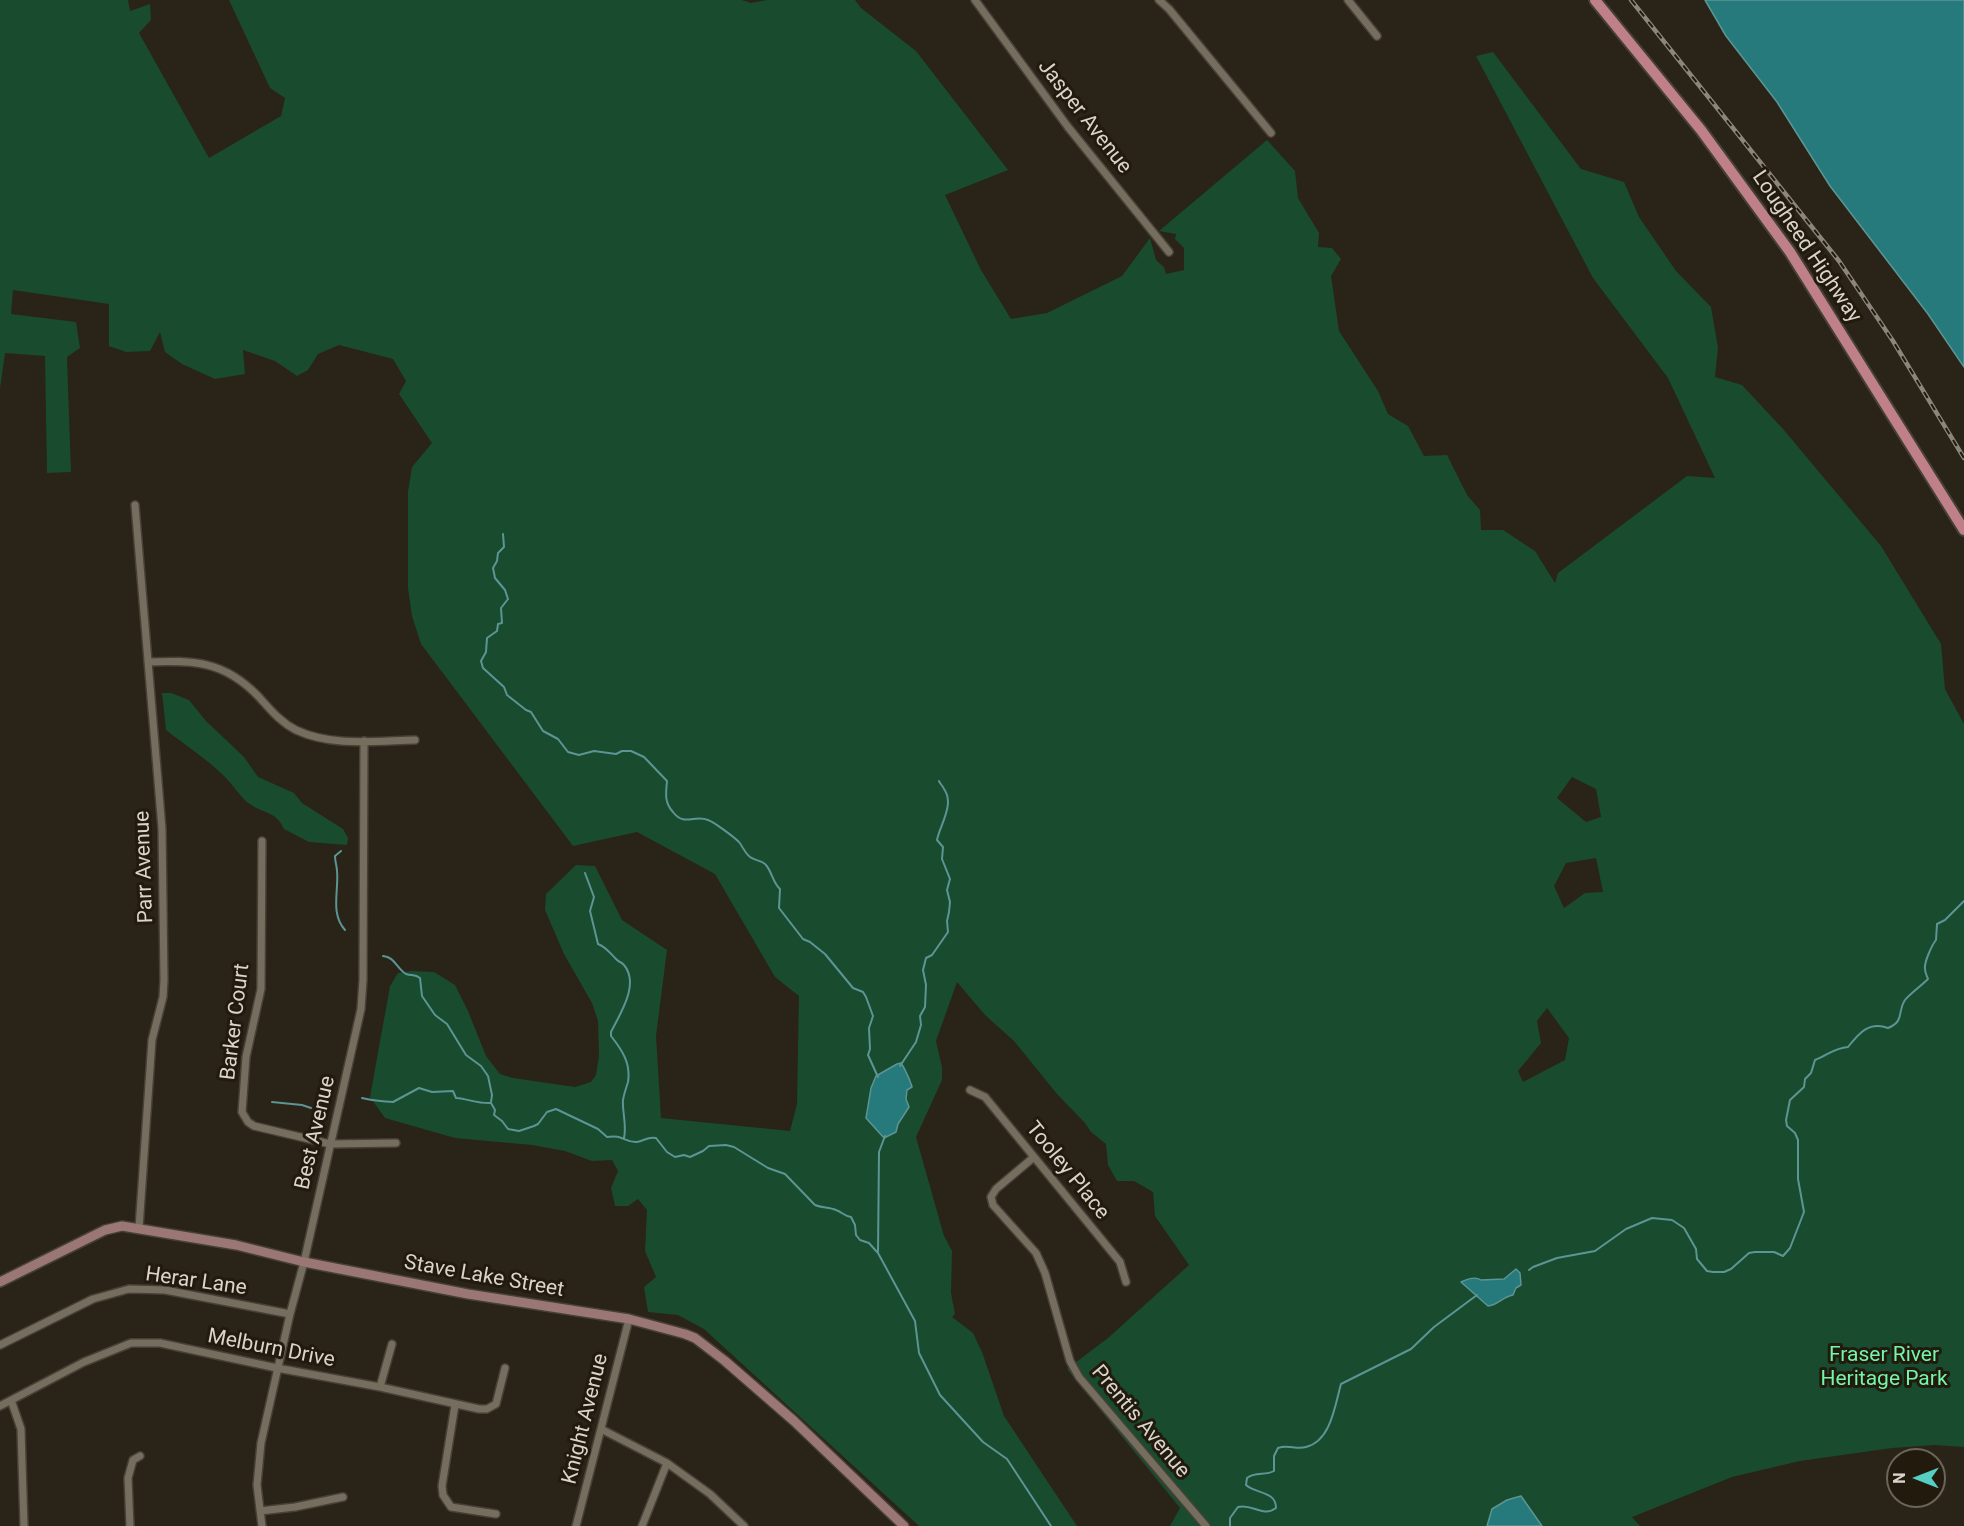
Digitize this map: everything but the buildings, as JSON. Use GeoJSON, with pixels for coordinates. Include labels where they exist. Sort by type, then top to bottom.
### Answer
{"type":"FeatureCollection","features":[{"type":"Feature","properties":{"kind":"main road","name":"Lougheed Highway"},"geometry":{"type":"LineString","coordinates":[[1595,0],[1701,130],[1790,252],[1964,530]]}},
{"type":"Feature","properties":{"kind":"main road","name":"Stave Lake Street"},"geometry":{"type":"LineString","coordinates":[[0,1282],[105,1230],[122,1226],[236,1245],[304,1262],[468,1294],[628,1319],[685,1334],[709,1348],[794,1421],[904,1526]]}},
{"type":"Feature","properties":{"kind":"street","name":"Jasper Avenue"},"geometry":{"type":"LineString","coordinates":[[975,0],[1068,127],[1169,252]]}},
{"type":"Feature","properties":{"kind":"street"},"geometry":{"type":"LineString","coordinates":[[1159,0],[1169,9],[1271,133]]}},
{"type":"Feature","properties":{"kind":"street"},"geometry":{"type":"LineString","coordinates":[[1348,0],[1377,36]]}},
{"type":"Feature","properties":{"kind":"street","name":"Parr Avenue"},"geometry":{"type":"LineString","coordinates":[[135,505],[162,829],[164,980],[163,997],[152,1040],[139,1228]]}},
{"type":"Feature","properties":{"kind":"street"},"geometry":{"type":"LineString","coordinates":[[148,662],[178,661],[209,664],[247,686],[275,715],[297,730],[323,739],[415,740]]}},
{"type":"Feature","properties":{"kind":"street","name":"Best Avenue"},"geometry":{"type":"LineString","coordinates":[[262,1526],[257,1485],[261,1443],[304,1262],[362,995],[364,741]]}},
{"type":"Feature","properties":{"kind":"street","name":"Barker Court"},"geometry":{"type":"LineString","coordinates":[[262,840],[261,989],[246,1057],[242,1112],[248,1122],[254,1126],[330,1144],[396,1143]]}},
{"type":"Feature","properties":{"kind":"street","name":"Tooley Place"},"geometry":{"type":"LineString","coordinates":[[970,1090],[985,1097],[1120,1262],[1126,1282]]}},
{"type":"Feature","properties":{"kind":"street","name":"Prentis Avenue"},"geometry":{"type":"LineString","coordinates":[[1034,1157],[996,1189],[991,1197],[993,1205],[1036,1253],[1045,1273],[1071,1361],[1079,1377],[1206,1526]]}},
{"type":"Feature","properties":{"kind":"street","name":"Herar Lane"},"geometry":{"type":"LineString","coordinates":[[0,1345],[93,1299],[129,1289],[165,1290],[290,1314]]}},
{"type":"Feature","properties":{"kind":"street","name":"Knight Avenue"},"geometry":{"type":"LineString","coordinates":[[576,1526],[628,1319]]}},
{"type":"Feature","properties":{"kind":"street","name":"Melburn Drive"},"geometry":{"type":"LineString","coordinates":[[0,1406],[84,1362],[131,1343],[160,1343],[380,1387],[455,1405],[487,1409],[496,1404],[505,1368]]}},
{"type":"Feature","properties":{"kind":"street"},"geometry":{"type":"LineString","coordinates":[[380,1387],[392,1344]]}},
{"type":"Feature","properties":{"kind":"street"},"geometry":{"type":"LineString","coordinates":[[11,1400],[21,1429],[24,1526]]}},
{"type":"Feature","properties":{"kind":"street"},"geometry":{"type":"LineString","coordinates":[[455,1405],[442,1486],[443,1495],[451,1506],[496,1514]]}},
{"type":"Feature","properties":{"kind":"street"},"geometry":{"type":"LineString","coordinates":[[601,1429],[667,1463],[710,1494],[744,1526]]}},
{"type":"Feature","properties":{"kind":"street"},"geometry":{"type":"LineString","coordinates":[[130,1526],[128,1478],[133,1460],[140,1456]]}},
{"type":"Feature","properties":{"kind":"street"},"geometry":{"type":"LineString","coordinates":[[642,1526],[667,1463]]}},
{"type":"Feature","properties":{"kind":"street"},"geometry":{"type":"LineString","coordinates":[[260,1511],[295,1507],[343,1497]]}},
{"type":"Feature","properties":{"kind":"green space","name":"Fraser River Heritage Park"},"geometry":{"type":"Polygon","coordinates":[[[0,0],[128,0],[130,11],[150,4],[151,20],[139,33],[209,158],[281,116],[285,98],[270,88],[229,0],[742,0],[751,3],[767,0],[855,0],[861,8],[916,51],[1008,170],[945,195],[981,270],[1011,319],[1047,313],[1122,276],[1150,238],[1156,260],[1164,267],[1166,274],[1184,270],[1184,248],[1175,239],[1176,234],[1159,231],[1267,140],[1295,171],[1298,198],[1319,233],[1318,247],[1332,248],[1341,259],[1331,276],[1339,331],[1378,391],[1388,414],[1408,426],[1424,456],[1447,455],[1467,495],[1480,510],[1481,530],[1503,530],[1535,551],[1555,583],[1558,573],[1687,476],[1715,478],[1668,378],[1593,278],[1476,56],[1493,52],[1581,169],[1624,182],[1639,217],[1676,271],[1711,307],[1718,348],[1715,377],[1742,385],[1783,429],[1881,546],[1941,644],[1945,689],[1964,724],[1964,1447],[1935,1445],[1886,1448],[1800,1461],[1732,1477],[1632,1517],[1640,1526],[1542,1526],[1533,1515],[1492,1509],[1487,1526],[1170,1526],[1180,1508],[1067,1369],[1108,1338],[1189,1265],[1155,1216],[1153,1192],[1134,1181],[1117,1181],[1108,1165],[1106,1144],[1091,1132],[1014,1041],[985,1015],[957,982],[936,1041],[942,1067],[942,1080],[916,1137],[944,1236],[952,1251],[951,1293],[955,1314],[952,1317],[973,1333],[1004,1416],[1077,1526],[919,1526],[704,1329],[678,1315],[648,1312],[644,1287],[656,1277],[645,1251],[647,1210],[638,1199],[628,1206],[615,1206],[611,1188],[618,1171],[612,1160],[592,1161],[565,1151],[532,1145],[455,1138],[385,1118],[370,1097],[390,986],[398,973],[411,971],[434,972],[455,985],[486,1056],[500,1074],[575,1087],[591,1082],[596,1075],[599,1056],[598,1021],[592,1003],[564,954],[545,910],[546,894],[576,865],[595,866],[622,920],[667,950],[656,1036],[661,1118],[790,1131],[797,1104],[799,996],[775,977],[715,874],[637,832],[573,846],[421,644],[412,616],[408,588],[408,492],[412,467],[432,443],[399,394],[406,381],[393,359],[339,345],[318,354],[308,370],[297,376],[275,361],[243,350],[245,374],[215,379],[182,364],[165,352],[160,332],[150,351],[126,352],[109,346],[109,304],[13,290],[11,314],[76,322],[80,348],[67,357],[71,472],[47,473],[45,356],[5,353],[0,389],[0,0]],[[1572,777],[1557,798],[1586,822],[1601,817],[1596,789],[1572,777]],[[1596,858],[1566,863],[1554,886],[1564,908],[1585,893],[1603,892],[1596,858]],[[1547,1008],[1537,1021],[1541,1043],[1518,1071],[1523,1082],[1565,1060],[1569,1038],[1547,1008]],[[881,1074],[876,1076],[866,1118],[881,1136],[898,1122],[904,1113],[907,1090],[912,1087],[912,1082],[906,1076],[881,1074]],[[1514,1270],[1504,1279],[1481,1280],[1478,1278],[1498,1303],[1501,1299],[1514,1293],[1521,1283],[1519,1275],[1514,1270]]]}},
{"type":"Feature","properties":{"kind":"green space"},"geometry":{"type":"Polygon","coordinates":[[[162,693],[171,693],[189,700],[206,721],[244,757],[258,777],[294,793],[302,803],[343,829],[348,838],[347,845],[309,842],[284,829],[277,818],[247,802],[218,771],[166,730],[162,693]]]}},
{"type":"Feature","properties":{"kind":"water"},"geometry":{"type":"Polygon","coordinates":[[[1705,0],[1964,0],[1964,367],[1928,314],[1830,186],[1777,102],[1726,36],[1705,0]]]}},
{"type":"Feature","properties":{"kind":"water"},"geometry":{"type":"Polygon","coordinates":[[[901,1063],[912,1087],[907,1090],[906,1099],[909,1107],[898,1124],[896,1132],[884,1138],[866,1118],[871,1088],[876,1076],[901,1063]]]}},
{"type":"Feature","properties":{"kind":"water"},"geometry":{"type":"Polygon","coordinates":[[[1516,1269],[1520,1273],[1521,1285],[1516,1288],[1513,1295],[1488,1306],[1461,1282],[1474,1278],[1504,1279],[1516,1269]]]}},
{"type":"Feature","properties":{"kind":"water"},"geometry":{"type":"Polygon","coordinates":[[[1521,1496],[1542,1526],[1487,1526],[1492,1509],[1507,1500],[1521,1496]]]}},
{"type":"Feature","properties":{"kind":"waterway"},"geometry":{"type":"LineString","coordinates":[[503,534],[504,547],[498,553],[493,568],[495,578],[505,590],[508,599],[501,608],[502,623],[498,624],[497,631],[487,638],[486,652],[481,661],[483,668],[504,687],[507,695],[531,712],[543,731],[558,739],[568,752],[579,755],[594,751],[616,754],[631,751],[644,757],[667,781],[667,801],[677,816],[685,820],[699,818],[711,821],[736,840],[750,857],[766,865],[780,889],[779,908],[803,939],[825,954],[853,988],[863,992],[866,997],[873,1016],[869,1028],[868,1055],[878,1077]]}},
{"type":"Feature","properties":{"kind":"waterway"},"geometry":{"type":"LineString","coordinates":[[900,1066],[916,1042],[921,1025],[920,1016],[925,1007],[926,985],[923,970],[926,958],[932,955],[948,932],[950,902],[947,890],[950,879],[942,859],[943,847],[937,840],[948,801],[939,781]]}},
{"type":"Feature","properties":{"kind":"waterway"},"geometry":{"type":"LineString","coordinates":[[341,851],[335,856],[336,909],[340,923],[345,930]]}},
{"type":"Feature","properties":{"kind":"waterway"},"geometry":{"type":"LineString","coordinates":[[585,873],[594,897],[590,911],[598,944],[606,948],[624,965],[630,981],[627,999],[611,1032],[611,1036],[625,1057],[629,1075],[623,1100],[624,1138]]}},
{"type":"Feature","properties":{"kind":"waterway"},"geometry":{"type":"LineString","coordinates":[[1529,1270],[1557,1258],[1595,1251],[1626,1229],[1652,1218],[1672,1220],[1684,1228],[1696,1249],[1697,1259],[1707,1271],[1724,1272],[1731,1269],[1749,1253],[1774,1252],[1783,1256],[1790,1248],[1804,1212],[1798,1179],[1798,1140],[1795,1133],[1787,1126],[1786,1120],[1790,1100],[1804,1087],[1805,1079],[1811,1073],[1815,1060],[1835,1050],[1848,1047],[1860,1033],[1870,1027],[1888,1028],[1897,1022],[1905,1000],[1928,979],[1925,966],[1936,940],[1937,924],[1945,920],[1964,901]]}},
{"type":"Feature","properties":{"kind":"waterway"},"geometry":{"type":"LineString","coordinates":[[383,956],[390,958],[406,974],[420,978],[422,996],[435,1015],[447,1024],[466,1055],[481,1066],[488,1076],[491,1102]]}},
{"type":"Feature","properties":{"kind":"waterway"},"geometry":{"type":"LineString","coordinates":[[362,1098],[393,1102],[419,1088],[432,1092],[453,1091],[456,1098],[491,1103],[495,1110],[494,1115],[508,1129],[519,1131],[534,1126],[547,1112],[556,1109],[598,1129],[607,1137],[617,1137],[633,1142],[656,1138],[667,1152],[675,1157],[684,1155],[690,1157],[709,1146],[734,1147],[768,1168],[785,1174],[815,1205],[833,1209],[851,1217],[856,1235],[860,1240],[869,1243],[877,1252]]}},
{"type":"Feature","properties":{"kind":"waterway"},"geometry":{"type":"LineString","coordinates":[[272,1102],[311,1108]]}},
{"type":"Feature","properties":{"kind":"waterway"},"geometry":{"type":"LineString","coordinates":[[885,1136],[879,1152],[878,1253],[915,1321],[919,1353],[940,1395],[983,1442],[1007,1459],[1051,1526]]}},
{"type":"Feature","properties":{"kind":"waterway"},"geometry":{"type":"LineString","coordinates":[[1230,1526],[1230,1518],[1238,1507],[1243,1506],[1267,1512],[1276,1508],[1273,1498],[1246,1485],[1247,1478],[1274,1471],[1274,1456],[1278,1448],[1306,1447],[1321,1438],[1331,1421],[1341,1384],[1411,1349],[1434,1327],[1477,1295]]}},
{"type":"Feature","properties":{"kind":"railway"},"geometry":{"type":"LineString","coordinates":[[1631,0],[1839,261],[1893,341],[1964,458]]}}]}
